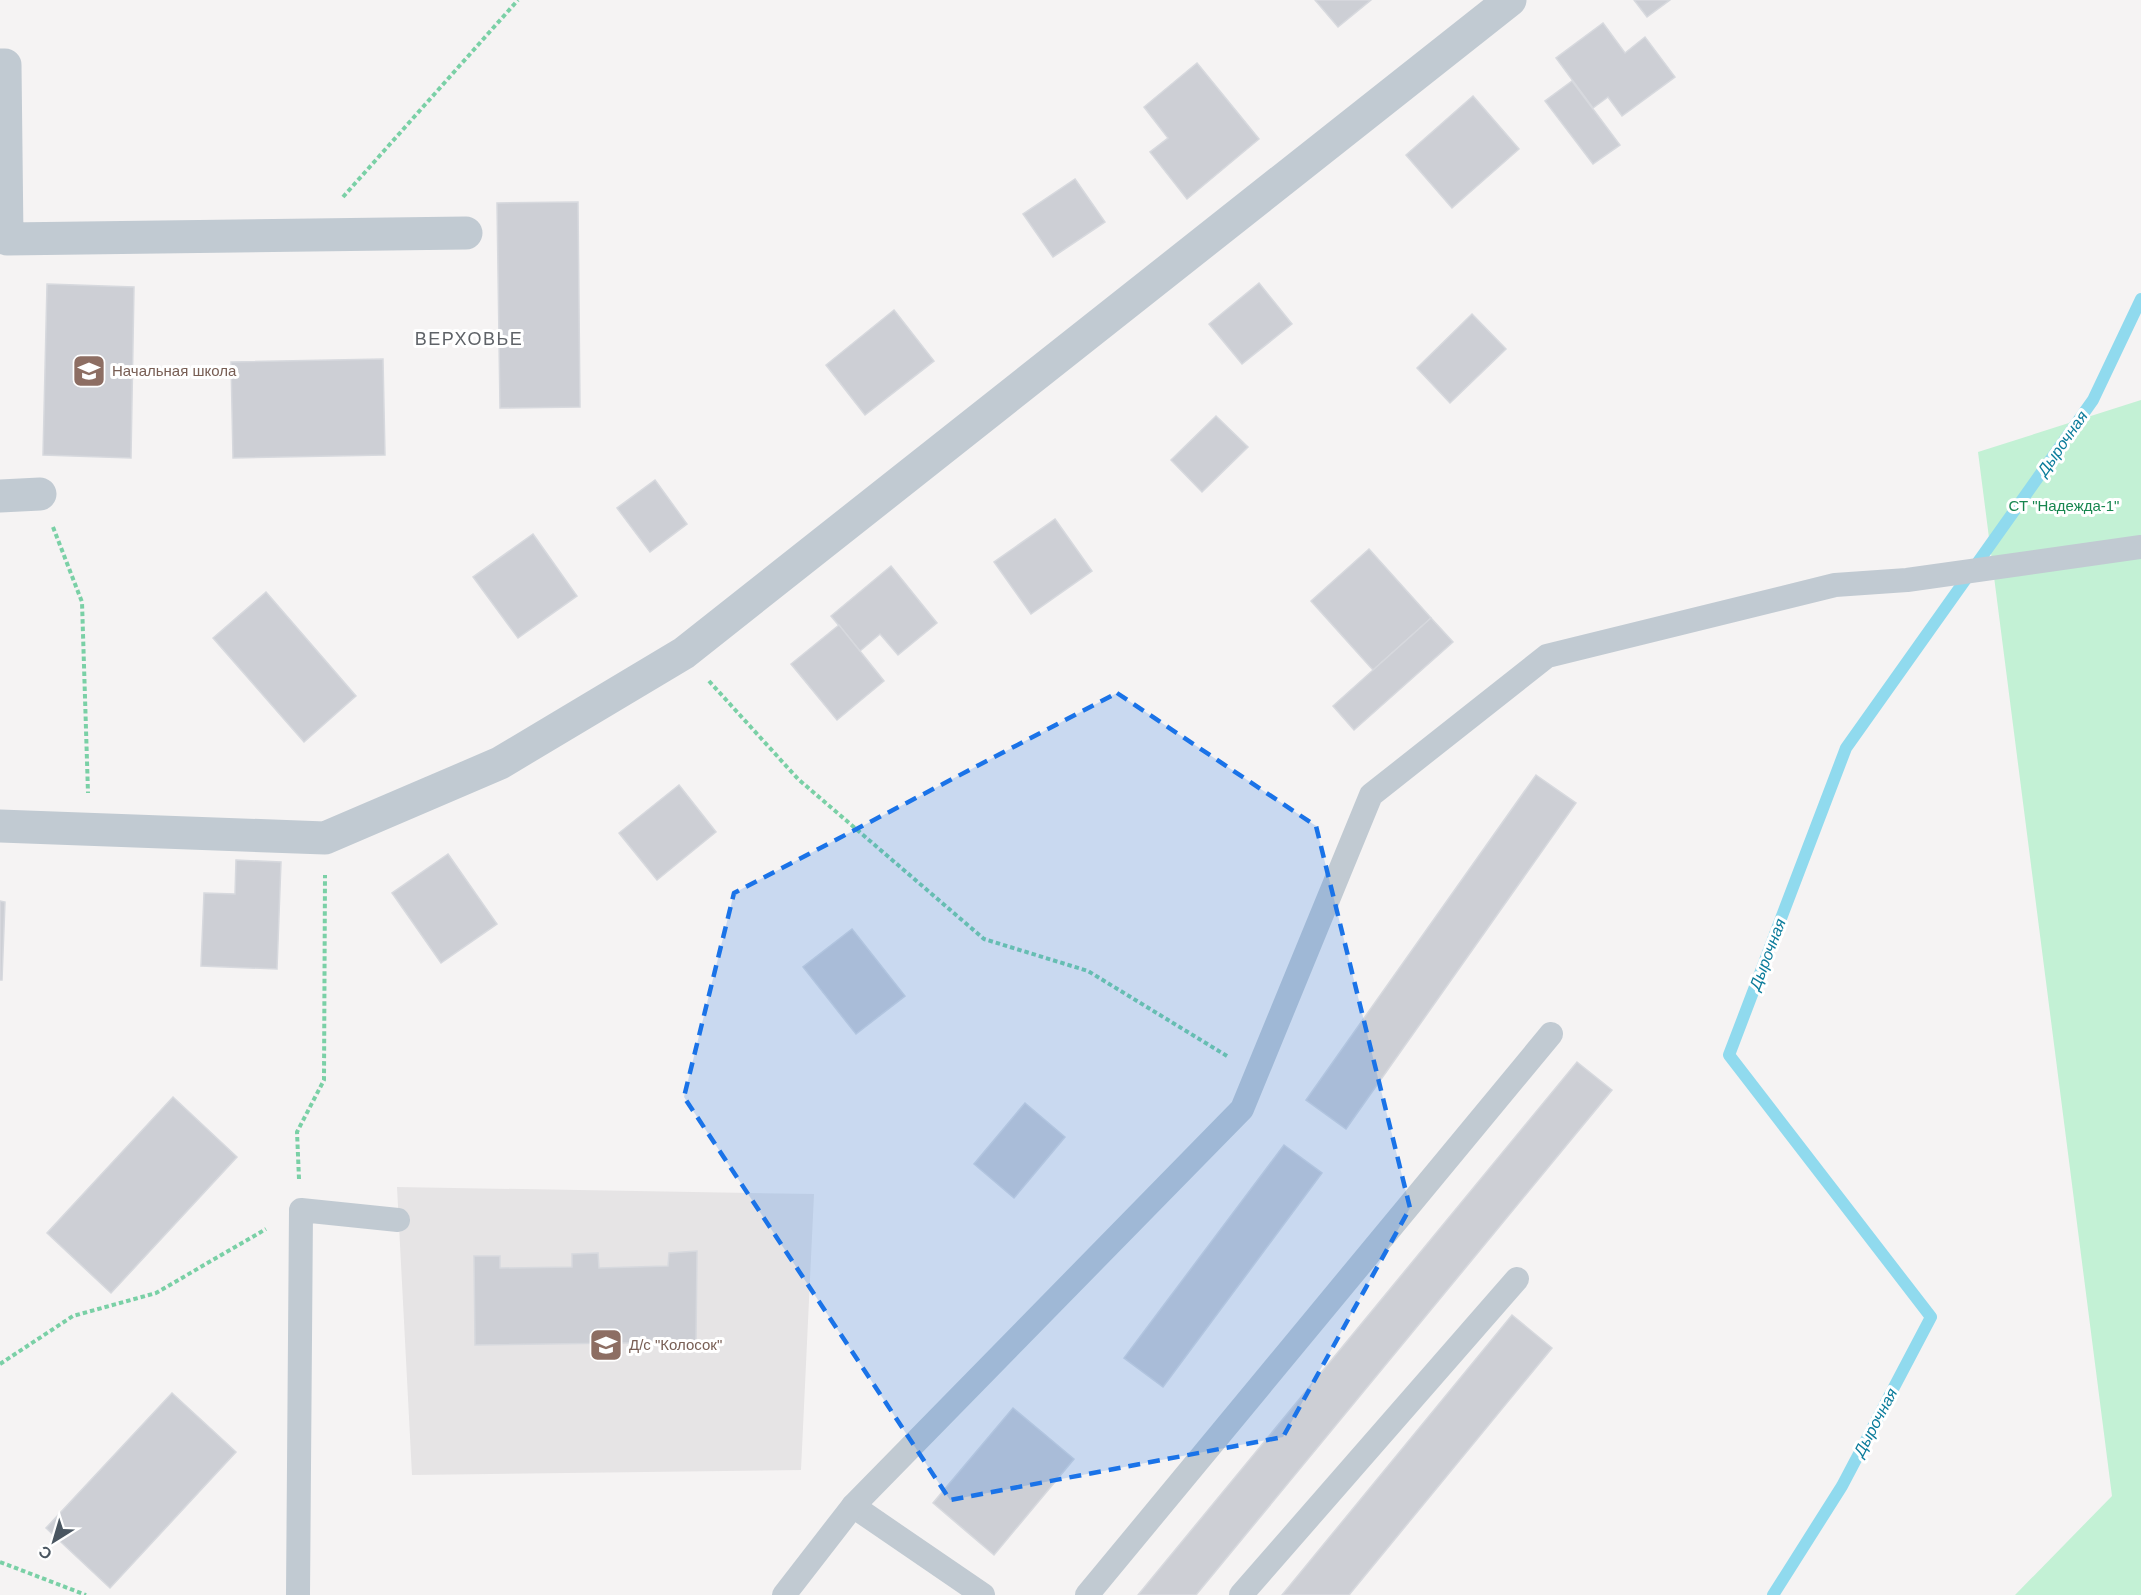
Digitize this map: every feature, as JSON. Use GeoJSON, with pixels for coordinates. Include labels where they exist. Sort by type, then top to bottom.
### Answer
{"type":"FeatureCollection","features":[{"type":"Feature","properties":{"kind":"street"},"geometry":{"type":"LineString","coordinates":[[0,826],[325,838],[500,763],[684,653],[1510,0]]}},
{"type":"Feature","properties":{"kind":"street"},"geometry":{"type":"LineString","coordinates":[[0,65],[5,65],[8,239],[466,233]]}},
{"type":"Feature","properties":{"kind":"street"},"geometry":{"type":"LineString","coordinates":[[0,496],[40,494]]}},
{"type":"Feature","properties":{"kind":"lane"},"geometry":{"type":"LineString","coordinates":[[784,1595],[853,1506],[1242,1109],[1371,795],[1546,656],[1835,585],[1907,580],[2141,547]]}},
{"type":"Feature","properties":{"kind":"lane"},"geometry":{"type":"LineString","coordinates":[[1087,1595],[1551,1034]]}},
{"type":"Feature","properties":{"kind":"lane"},"geometry":{"type":"LineString","coordinates":[[298,1595],[301,1210],[398,1220]]}},
{"type":"Feature","properties":{"kind":"lane"},"geometry":{"type":"LineString","coordinates":[[1241,1595],[1517,1279]]}},
{"type":"Feature","properties":{"kind":"lane"},"geometry":{"type":"LineString","coordinates":[[853,1506],[983,1595]]}},
{"type":"Feature","properties":{"kind":"path"},"geometry":{"type":"LineString","coordinates":[[309,235],[518,0]]}},
{"type":"Feature","properties":{"kind":"path"},"geometry":{"type":"LineString","coordinates":[[40,494],[82,602],[87,697],[89,830]]}},
{"type":"Feature","properties":{"kind":"path"},"geometry":{"type":"LineString","coordinates":[[684,653],[798,779],[984,939],[1088,971],[1256,1074]]}},
{"type":"Feature","properties":{"kind":"path"},"geometry":{"type":"LineString","coordinates":[[0,1364],[73,1316],[156,1293],[301,1210],[297,1132],[324,1080],[325,838]]}},
{"type":"Feature","properties":{"kind":"path"},"geometry":{"type":"LineString","coordinates":[[0,1562],[86,1595]]}},
{"type":"Feature","properties":{"kind":"highlighted area"},"geometry":{"type":"Polygon","coordinates":[[[1117,693],[1316,826],[1410,1208],[1283,1437],[950,1500],[684,1097],[734,893],[1117,693]]]}},
{"type":"Feature","properties":{"kind":"shaded area","name":"Д/c \"Колосок\""},"geometry":{"type":"Polygon","coordinates":[[[397,1187],[814,1194],[801,1470],[412,1475],[397,1187]]]}},
{"type":"Feature","properties":{"kind":"green space","name":"СТ \"Надежда-1\""},"geometry":{"type":"Polygon","coordinates":[[[2141,400],[2141,1595],[2015,1595],[2112,1496],[1978,452],[2141,400]]]}},
{"type":"Feature","properties":{"kind":"building"},"geometry":{"type":"Polygon","coordinates":[[[1315,0],[1371,0],[1338,27],[1315,0]]]}},
{"type":"Feature","properties":{"kind":"building"},"geometry":{"type":"Polygon","coordinates":[[[1634,0],[1670,0],[1647,17],[1634,0]]]}},
{"type":"Feature","properties":{"kind":"building"},"geometry":{"type":"Polygon","coordinates":[[[1603,23],[1625,53],[1645,37],[1675,77],[1622,116],[1608,97],[1593,108],[1556,58],[1603,23]]]}},
{"type":"Feature","properties":{"kind":"building"},"geometry":{"type":"Polygon","coordinates":[[[1197,63],[1259,139],[1187,199],[1150,152],[1168,138],[1144,107],[1197,63]]]}},
{"type":"Feature","properties":{"kind":"building"},"geometry":{"type":"Polygon","coordinates":[[[1572,81],[1620,145],[1593,164],[1545,101],[1572,81]]]}},
{"type":"Feature","properties":{"kind":"building"},"geometry":{"type":"Polygon","coordinates":[[[1473,96],[1519,149],[1452,208],[1406,155],[1473,96]]]}},
{"type":"Feature","properties":{"kind":"building"},"geometry":{"type":"Polygon","coordinates":[[[1075,179],[1105,222],[1053,257],[1023,214],[1075,179]]]}},
{"type":"Feature","properties":{"kind":"building"},"geometry":{"type":"Polygon","coordinates":[[[578,202],[580,407],[500,408],[497,203],[578,202]]]}},
{"type":"Feature","properties":{"kind":"building"},"geometry":{"type":"Polygon","coordinates":[[[1259,283],[1292,324],[1242,364],[1209,324],[1259,283]]]}},
{"type":"Feature","properties":{"kind":"building","name":"Начальная школа"},"geometry":{"type":"Polygon","coordinates":[[[47,284],[134,287],[131,458],[43,455],[47,284]]]}},
{"type":"Feature","properties":{"kind":"building"},"geometry":{"type":"Polygon","coordinates":[[[894,310],[934,361],[865,415],[826,365],[894,310]]]}},
{"type":"Feature","properties":{"kind":"building"},"geometry":{"type":"Polygon","coordinates":[[[1472,314],[1506,349],[1450,403],[1417,368],[1472,314]]]}},
{"type":"Feature","properties":{"kind":"building"},"geometry":{"type":"Polygon","coordinates":[[[383,359],[385,455],[233,458],[231,362],[383,359]]]}},
{"type":"Feature","properties":{"kind":"building"},"geometry":{"type":"Polygon","coordinates":[[[1216,416],[1248,447],[1202,492],[1171,460],[1216,416]]]}},
{"type":"Feature","properties":{"kind":"building"},"geometry":{"type":"Polygon","coordinates":[[[655,480],[687,524],[650,552],[617,508],[655,480]]]}},
{"type":"Feature","properties":{"kind":"building"},"geometry":{"type":"Polygon","coordinates":[[[1055,519],[1092,571],[1031,614],[994,562],[1055,519]]]}},
{"type":"Feature","properties":{"kind":"building"},"geometry":{"type":"Polygon","coordinates":[[[533,534],[577,596],[518,638],[473,577],[533,534]]]}},
{"type":"Feature","properties":{"kind":"building"},"geometry":{"type":"Polygon","coordinates":[[[1369,549],[1431,618],[1373,670],[1311,601],[1369,549]]]}},
{"type":"Feature","properties":{"kind":"building"},"geometry":{"type":"Polygon","coordinates":[[[891,566],[937,623],[898,655],[880,634],[860,651],[831,616],[891,566]]]}},
{"type":"Feature","properties":{"kind":"building"},"geometry":{"type":"Polygon","coordinates":[[[266,592],[356,696],[304,742],[213,638],[266,592]]]}},
{"type":"Feature","properties":{"kind":"building"},"geometry":{"type":"Polygon","coordinates":[[[1431,618],[1453,642],[1354,730],[1333,706],[1431,618]]]}},
{"type":"Feature","properties":{"kind":"building"},"geometry":{"type":"Polygon","coordinates":[[[839,625],[884,681],[837,720],[791,664],[839,625]]]}},
{"type":"Feature","properties":{"kind":"building"},"geometry":{"type":"Polygon","coordinates":[[[1536,775],[1576,803],[1346,1129],[1306,1100],[1536,775]]]}},
{"type":"Feature","properties":{"kind":"building"},"geometry":{"type":"Polygon","coordinates":[[[679,785],[716,832],[657,880],[619,833],[679,785]]]}},
{"type":"Feature","properties":{"kind":"building"},"geometry":{"type":"Polygon","coordinates":[[[448,854],[497,924],[441,963],[392,893],[448,854]]]}},
{"type":"Feature","properties":{"kind":"building"},"geometry":{"type":"Polygon","coordinates":[[[236,860],[281,862],[277,969],[201,966],[204,893],[235,894],[236,860]]]}},
{"type":"Feature","properties":{"kind":"building"},"geometry":{"type":"Polygon","coordinates":[[[0,901],[5,902],[2,980],[0,980],[0,901]]]}},
{"type":"Feature","properties":{"kind":"building"},"geometry":{"type":"Polygon","coordinates":[[[852,929],[905,996],[856,1034],[803,967],[852,929]]]}},
{"type":"Feature","properties":{"kind":"building"},"geometry":{"type":"Polygon","coordinates":[[[1577,1062],[1612,1090],[1196,1595],[1138,1595],[1577,1062]]]}},
{"type":"Feature","properties":{"kind":"building"},"geometry":{"type":"Polygon","coordinates":[[[173,1097],[237,1157],[111,1293],[47,1233],[173,1097]]]}},
{"type":"Feature","properties":{"kind":"building"},"geometry":{"type":"Polygon","coordinates":[[[1025,1103],[1065,1137],[1014,1198],[974,1164],[1025,1103]]]}},
{"type":"Feature","properties":{"kind":"building"},"geometry":{"type":"Polygon","coordinates":[[[1284,1145],[1322,1173],[1163,1387],[1124,1358],[1284,1145]]]}},
{"type":"Feature","properties":{"kind":"building"},"geometry":{"type":"Polygon","coordinates":[[[697,1251],[696,1342],[475,1345],[474,1256],[500,1256],[500,1268],[572,1267],[572,1254],[598,1253],[599,1268],[668,1266],[669,1253],[697,1251]]]}},
{"type":"Feature","properties":{"kind":"building"},"geometry":{"type":"Polygon","coordinates":[[[1512,1315],[1552,1348],[1349,1595],[1282,1595],[1512,1315]]]}},
{"type":"Feature","properties":{"kind":"building"},"geometry":{"type":"Polygon","coordinates":[[[172,1393],[236,1452],[110,1588],[46,1528],[172,1393]]]}},
{"type":"Feature","properties":{"kind":"building"},"geometry":{"type":"Polygon","coordinates":[[[1013,1408],[1074,1459],[994,1555],[933,1503],[1013,1408]]]}},
{"type":"Feature","properties":{"kind":"waterway","name":"Дырочная"},"geometry":{"type":"LineString","coordinates":[[1773,1595],[1842,1486],[1931,1317],[1729,1055],[1846,748],[2093,400],[2141,299]]}},
{"type":"Feature","properties":{"kind":"place","name":"Начальная школа"},"geometry":{"type":"Point","coordinates":[89,371]}},
{"type":"Feature","properties":{"kind":"place","name":"Д/c \"Колосок\""},"geometry":{"type":"Point","coordinates":[606,1345]}},
{"type":"Feature","properties":{"kind":"district","name":"ВЕРХОВЬЕ"},"geometry":{"type":"Point","coordinates":[469,339]}}]}
